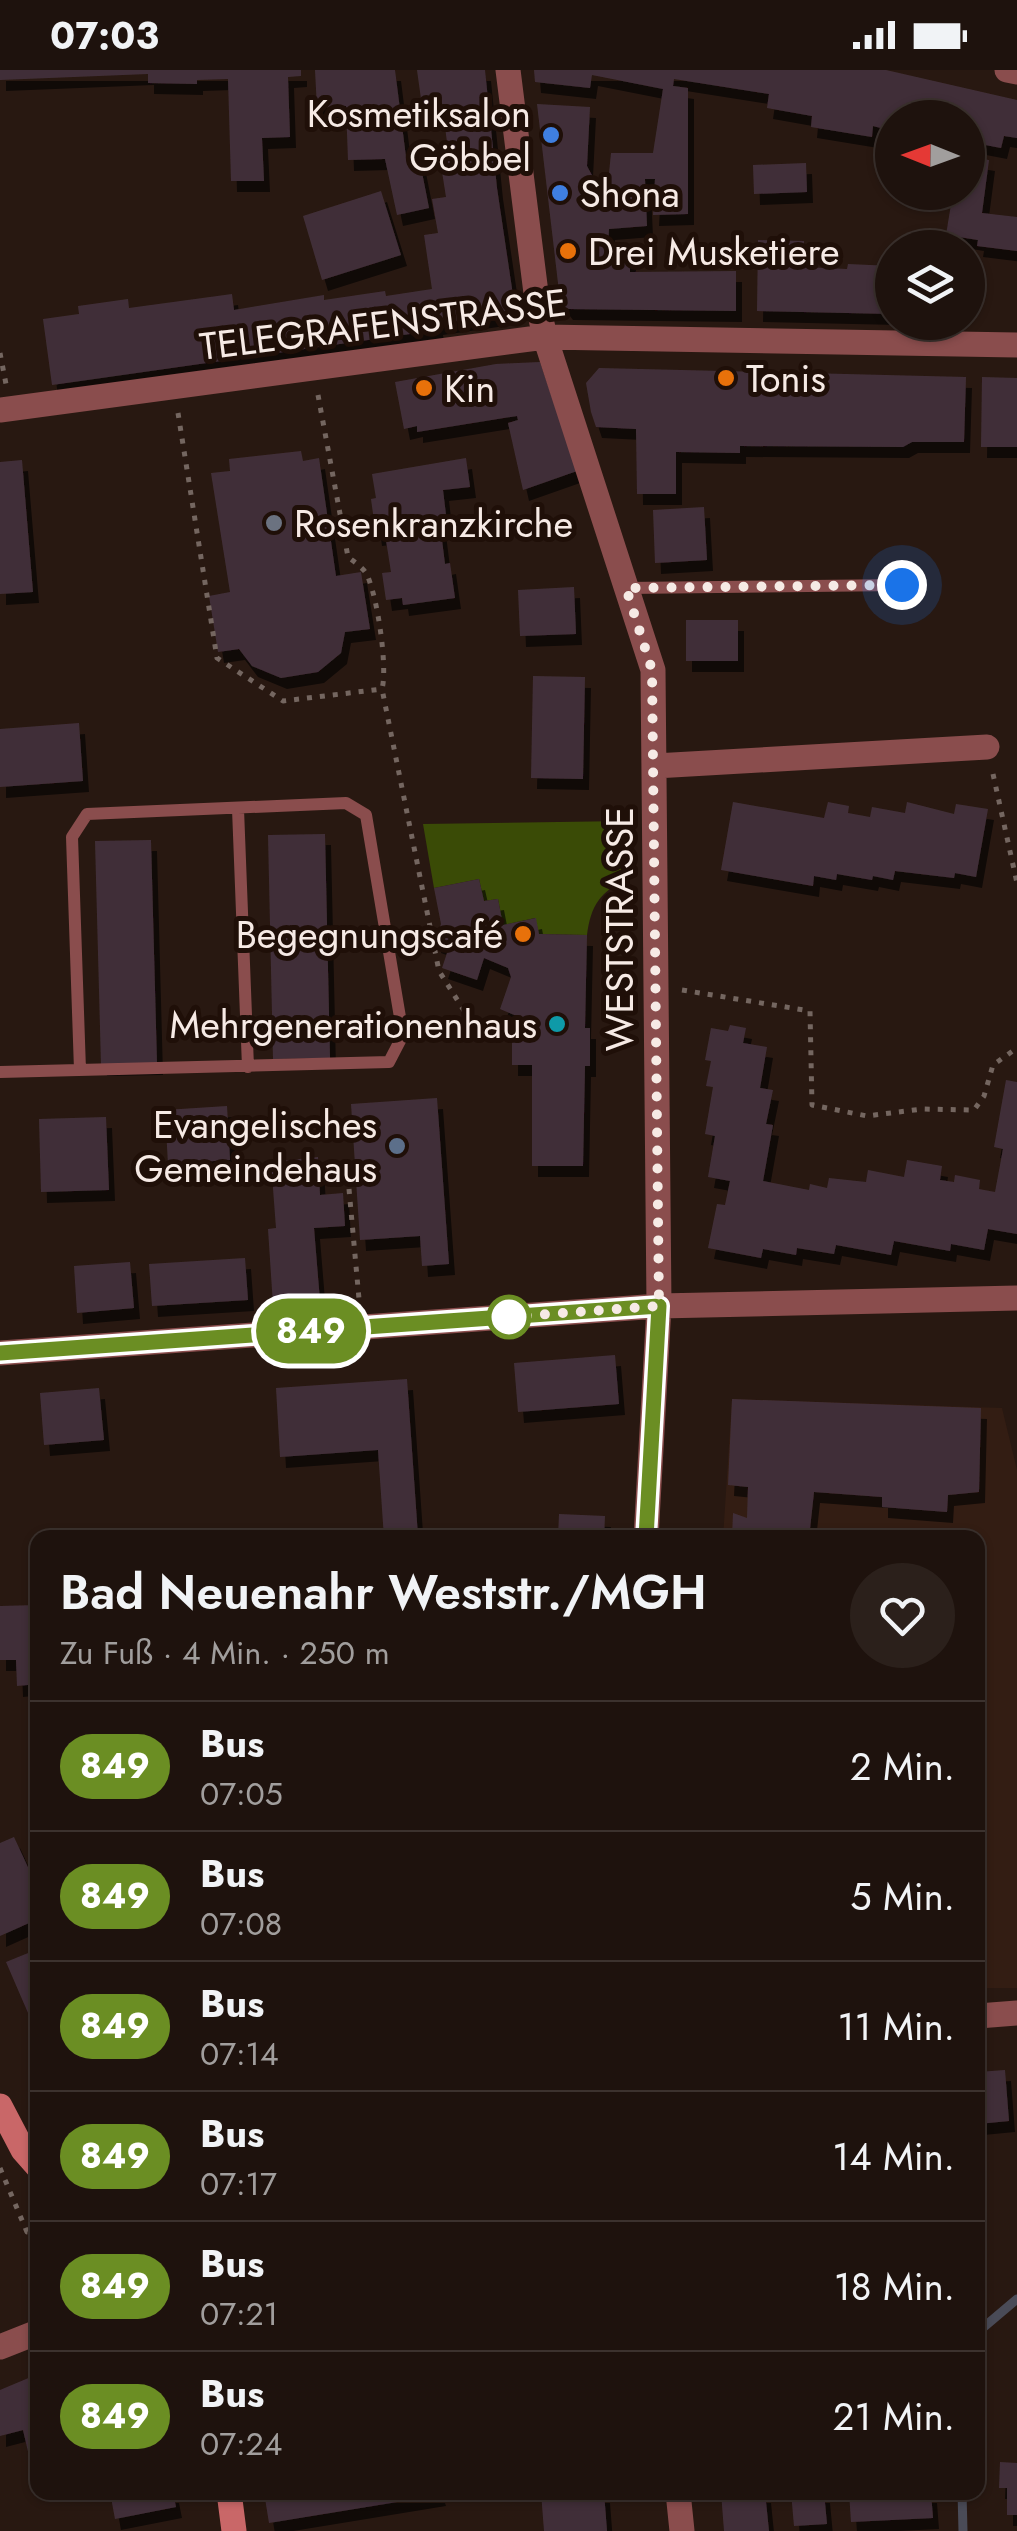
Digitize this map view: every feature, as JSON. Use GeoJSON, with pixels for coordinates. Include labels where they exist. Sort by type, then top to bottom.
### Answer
{"type":"FeatureCollection","features":[{"type":"Feature","properties":{"kind":"street","name":"WESTSTRASSE"},"geometry":{"type":"LineString","coordinates":[[508,70],[544,337],[652,670],[659,1306],[646,1530]]}},
{"type":"Feature","properties":{"kind":"street"},"geometry":{"type":"LineString","coordinates":[[1007,70],[1017,72]]}},
{"type":"Feature","properties":{"kind":"street","name":"TELEGRAFENSTRASSE"},"geometry":{"type":"LineString","coordinates":[[0,410],[544,337],[1017,345]]}},
{"type":"Feature","properties":{"kind":"street"},"geometry":{"type":"LineString","coordinates":[[656,766],[987,747]]}},
{"type":"Feature","properties":{"kind":"street"},"geometry":{"type":"LineString","coordinates":[[0,1354],[659,1306],[1017,1298]]}},
{"type":"Feature","properties":{"kind":"street"},"geometry":{"type":"LineString","coordinates":[[985,2015],[1017,2013]]}},
{"type":"Feature","properties":{"kind":"street"},"geometry":{"type":"LineString","coordinates":[[0,2106],[30,2158]]}},
{"type":"Feature","properties":{"kind":"street"},"geometry":{"type":"LineString","coordinates":[[0,2347],[30,2335]]}},
{"type":"Feature","properties":{"kind":"street"},"geometry":{"type":"LineString","coordinates":[[230,2500],[234,2531]]}},
{"type":"Feature","properties":{"kind":"street"},"geometry":{"type":"LineString","coordinates":[[679,2500],[682,2531]]}},
{"type":"Feature","properties":{"kind":"lane"},"geometry":{"type":"LineString","coordinates":[[626,588],[902,585]]}},
{"type":"Feature","properties":{"kind":"lane"},"geometry":{"type":"LineString","coordinates":[[0,1072],[248,1067],[389,1062],[403,1036],[366,815],[346,803],[87,814],[72,837],[80,1070]]}},
{"type":"Feature","properties":{"kind":"lane"},"geometry":{"type":"LineString","coordinates":[[238,809],[248,1067]]}},
{"type":"Feature","properties":{"kind":"path"},"geometry":{"type":"LineString","coordinates":[[313,367],[348,557],[366,572],[378,622],[386,671],[382,689],[439,972],[478,1031]]}},
{"type":"Feature","properties":{"kind":"path"},"geometry":{"type":"LineString","coordinates":[[173,386],[217,658],[283,701],[382,689]]}},
{"type":"Feature","properties":{"kind":"path"},"geometry":{"type":"LineString","coordinates":[[987,747],[1017,883]]}},
{"type":"Feature","properties":{"kind":"path"},"geometry":{"type":"LineString","coordinates":[[656,986],[810,1011],[812,1105],[867,1116],[922,1109],[974,1110],[984,1096],[993,1064],[1017,1048]]}},
{"type":"Feature","properties":{"kind":"path"},"geometry":{"type":"LineString","coordinates":[[349,1189],[361,1327]]}},
{"type":"Feature","properties":{"kind":"path"},"geometry":{"type":"LineString","coordinates":[[0,2168],[30,2232]]}},
{"type":"Feature","properties":{"kind":"shaded area"},"geometry":{"type":"Polygon","coordinates":[[[732,1399],[1002,1408],[1017,1470],[1017,1988],[985,1988],[985,1530],[724,1530],[732,1399]]]}},
{"type":"Feature","properties":{"kind":"green space"},"geometry":{"type":"Polygon","coordinates":[[[626,821],[627,879],[598,901],[587,935],[539,934],[535,918],[503,925],[498,899],[484,901],[479,879],[434,888],[423,824],[626,821]]]}},
{"type":"Feature","properties":{"kind":"building"},"geometry":{"type":"Polygon","coordinates":[[[0,70],[301,70],[301,76],[288,77],[290,137],[262,138],[264,181],[231,181],[228,79],[197,80],[197,84],[148,83],[148,74],[0,80],[0,70]]]}},
{"type":"Feature","properties":{"kind":"building"},"geometry":{"type":"Polygon","coordinates":[[[315,70],[395,70],[407,165],[420,162],[429,208],[397,215],[385,159],[348,160],[346,106],[317,108],[315,70]]]}},
{"type":"Feature","properties":{"kind":"building"},"geometry":{"type":"Polygon","coordinates":[[[417,70],[485,70],[514,302],[506,314],[437,324],[438,330],[52,385],[43,319],[79,314],[78,306],[128,299],[129,308],[232,294],[234,310],[324,295],[324,300],[432,289],[424,235],[438,233],[432,199],[446,197],[440,159],[449,158],[442,103],[422,106],[417,70]]]}},
{"type":"Feature","properties":{"kind":"building"},"geometry":{"type":"Polygon","coordinates":[[[534,70],[886,70],[1017,100],[1017,138],[1004,136],[1001,148],[985,145],[985,100],[875,100],[872,137],[811,127],[812,116],[767,108],[769,94],[674,79],[673,86],[688,88],[688,214],[653,215],[655,179],[645,179],[647,226],[609,229],[608,246],[630,247],[630,272],[736,271],[736,311],[567,309],[560,300],[537,104],[590,107],[587,166],[601,192],[607,193],[611,153],[653,153],[663,89],[592,75],[590,88],[535,82],[534,70]]]}},
{"type":"Feature","properties":{"kind":"building"},"geometry":{"type":"Polygon","coordinates":[[[806,163],[807,192],[754,194],[753,165],[806,163]]]}},
{"type":"Feature","properties":{"kind":"building"},"geometry":{"type":"Polygon","coordinates":[[[381,191],[401,255],[322,280],[303,216],[381,191]]]}},
{"type":"Feature","properties":{"kind":"building"},"geometry":{"type":"Polygon","coordinates":[[[950,210],[982,210],[982,213],[1017,217],[1017,251],[985,247],[985,230],[947,230],[950,210]]]}},
{"type":"Feature","properties":{"kind":"building"},"geometry":{"type":"Polygon","coordinates":[[[758,240],[804,241],[803,267],[847,269],[848,264],[875,265],[875,314],[757,311],[758,240]]]}},
{"type":"Feature","properties":{"kind":"building"},"geometry":{"type":"Polygon","coordinates":[[[540,362],[577,471],[523,490],[508,423],[518,420],[517,416],[417,432],[417,426],[404,429],[395,382],[496,364],[540,362]]]}},
{"type":"Feature","properties":{"kind":"building"},"geometry":{"type":"Polygon","coordinates":[[[599,368],[966,377],[964,442],[912,442],[903,447],[740,446],[740,453],[676,452],[676,494],[637,494],[636,429],[596,427],[591,412],[586,383],[599,368]]]}},
{"type":"Feature","properties":{"kind":"building"},"geometry":{"type":"Polygon","coordinates":[[[982,377],[1017,378],[1017,447],[981,447],[982,377]]]}},
{"type":"Feature","properties":{"kind":"building","name":"Rosenkranzkirche"},"geometry":{"type":"Polygon","coordinates":[[[301,451],[303,461],[319,458],[336,576],[361,572],[370,629],[345,632],[341,653],[318,672],[281,678],[252,666],[239,649],[218,652],[209,596],[230,592],[211,473],[230,471],[229,459],[301,451]]]}},
{"type":"Feature","properties":{"kind":"building"},"geometry":{"type":"Polygon","coordinates":[[[466,458],[470,487],[443,490],[447,523],[440,524],[445,564],[450,563],[455,598],[403,605],[402,598],[386,600],[382,573],[391,572],[385,534],[376,535],[372,474],[466,458]]]}},
{"type":"Feature","properties":{"kind":"building"},"geometry":{"type":"Polygon","coordinates":[[[22,460],[33,592],[0,594],[0,462],[22,460]]]}},
{"type":"Feature","properties":{"kind":"building"},"geometry":{"type":"Polygon","coordinates":[[[704,507],[707,560],[655,563],[653,510],[704,507]]]}},
{"type":"Feature","properties":{"kind":"building"},"geometry":{"type":"Polygon","coordinates":[[[574,587],[576,634],[520,636],[518,590],[574,587]]]}},
{"type":"Feature","properties":{"kind":"building"},"geometry":{"type":"Polygon","coordinates":[[[686,620],[738,620],[738,661],[686,661],[686,620]]]}},
{"type":"Feature","properties":{"kind":"building"},"geometry":{"type":"Polygon","coordinates":[[[533,676],[585,677],[583,779],[531,778],[533,676]]]}},
{"type":"Feature","properties":{"kind":"building"},"geometry":{"type":"Polygon","coordinates":[[[79,723],[83,781],[0,787],[0,729],[79,723]]]}},
{"type":"Feature","properties":{"kind":"building"},"geometry":{"type":"Polygon","coordinates":[[[733,802],[824,818],[828,802],[849,806],[848,813],[870,817],[872,807],[905,813],[907,802],[954,814],[956,804],[988,809],[976,877],[895,871],[893,880],[873,876],[872,880],[837,874],[836,880],[814,876],[813,886],[721,870],[733,802]]]}},
{"type":"Feature","properties":{"kind":"building"},"geometry":{"type":"Polygon","coordinates":[[[325,834],[330,1058],[273,1059],[268,835],[325,834]]]}},
{"type":"Feature","properties":{"kind":"building"},"geometry":{"type":"Polygon","coordinates":[[[151,840],[157,1064],[101,1065],[95,841],[151,840]]]}},
{"type":"Feature","properties":{"kind":"building","name":"Mehrgenerationenhaus"},"geometry":{"type":"Polygon","coordinates":[[[479,879],[484,901],[498,899],[503,925],[536,918],[539,934],[587,935],[585,1028],[590,1028],[590,1066],[585,1066],[583,1166],[532,1166],[532,1065],[512,1065],[512,1028],[528,1028],[529,1021],[500,1009],[511,977],[508,968],[484,958],[477,980],[442,968],[449,947],[435,942],[441,924],[434,888],[479,879]]]}},
{"type":"Feature","properties":{"kind":"building"},"geometry":{"type":"Polygon","coordinates":[[[730,1025],[746,1028],[743,1043],[767,1047],[760,1088],[773,1090],[766,1124],[773,1125],[763,1181],[809,1190],[810,1184],[827,1188],[829,1178],[866,1182],[868,1170],[904,1177],[907,1160],[942,1166],[940,1180],[954,1182],[955,1175],[980,1180],[979,1189],[995,1192],[1003,1149],[994,1147],[1006,1080],[1017,1082],[1017,1234],[988,1229],[984,1250],[951,1244],[950,1251],[894,1241],[891,1255],[836,1245],[834,1254],[797,1248],[796,1255],[763,1249],[761,1258],[708,1248],[717,1204],[725,1205],[730,1181],[708,1177],[715,1136],[705,1134],[713,1087],[706,1086],[711,1061],[705,1060],[711,1028],[728,1031],[730,1025]]]}},
{"type":"Feature","properties":{"kind":"building","name":"Evangelisches Gemeindehaus"},"geometry":{"type":"Polygon","coordinates":[[[437,1098],[449,1264],[422,1266],[420,1236],[360,1240],[351,1104],[437,1098]]]}},
{"type":"Feature","properties":{"kind":"building"},"geometry":{"type":"Polygon","coordinates":[[[227,1106],[230,1160],[168,1164],[165,1110],[227,1106]]]}},
{"type":"Feature","properties":{"kind":"building"},"geometry":{"type":"Polygon","coordinates":[[[106,1117],[109,1190],[41,1192],[39,1119],[106,1117]]]}},
{"type":"Feature","properties":{"kind":"building"},"geometry":{"type":"Polygon","coordinates":[[[318,1157],[320,1195],[343,1193],[345,1226],[314,1228],[320,1301],[273,1305],[268,1229],[276,1228],[271,1162],[318,1157]]]}},
{"type":"Feature","properties":{"kind":"building"},"geometry":{"type":"Polygon","coordinates":[[[245,1258],[248,1300],[152,1306],[149,1264],[245,1258]]]}},
{"type":"Feature","properties":{"kind":"building"},"geometry":{"type":"Polygon","coordinates":[[[130,1262],[134,1308],[77,1313],[74,1266],[130,1262]]]}},
{"type":"Feature","properties":{"kind":"building"},"geometry":{"type":"Polygon","coordinates":[[[615,1355],[619,1404],[518,1412],[514,1363],[615,1355]]]}},
{"type":"Feature","properties":{"kind":"building"},"geometry":{"type":"Polygon","coordinates":[[[407,1379],[418,1530],[383,1530],[378,1450],[280,1457],[276,1388],[407,1379]]]}},
{"type":"Feature","properties":{"kind":"building"},"geometry":{"type":"Polygon","coordinates":[[[99,1388],[104,1440],[44,1445],[40,1393],[99,1388]]]}},
{"type":"Feature","properties":{"kind":"building"},"geometry":{"type":"Polygon","coordinates":[[[732,1399],[981,1408],[979,1492],[948,1495],[947,1512],[882,1507],[882,1497],[814,1492],[810,1530],[732,1530],[733,1513],[747,1518],[748,1487],[728,1485],[732,1399]]]}},
{"type":"Feature","properties":{"kind":"building"},"geometry":{"type":"Polygon","coordinates":[[[559,1514],[605,1516],[604,1530],[558,1530],[559,1514]]]}},
{"type":"Feature","properties":{"kind":"building"},"geometry":{"type":"Polygon","coordinates":[[[30,1605],[30,1685],[17,1686],[16,1660],[0,1660],[0,1606],[30,1605]]]}},
{"type":"Feature","properties":{"kind":"building"},"geometry":{"type":"Polygon","coordinates":[[[14,1837],[30,1872],[30,1923],[0,1936],[0,1843],[14,1837]]]}},
{"type":"Feature","properties":{"kind":"building"},"geometry":{"type":"Polygon","coordinates":[[[30,1952],[30,2018],[6,1962],[30,1952]]]}},
{"type":"Feature","properties":{"kind":"building"},"geometry":{"type":"Polygon","coordinates":[[[1005,2070],[1009,2121],[985,2123],[985,2071],[1005,2070]]]}},
{"type":"Feature","properties":{"kind":"building"},"geometry":{"type":"Polygon","coordinates":[[[30,2377],[30,2460],[23,2430],[0,2436],[0,2390],[30,2377]]]}},
{"type":"Feature","properties":{"kind":"building"},"geometry":{"type":"Polygon","coordinates":[[[1000,2462],[1017,2463],[1017,2515],[1007,2515],[1007,2488],[999,2488],[1000,2462]]]}},
{"type":"Feature","properties":{"kind":"building"},"geometry":{"type":"Polygon","coordinates":[[[111,2500],[175,2500],[176,2507],[115,2519],[111,2500]]]}},
{"type":"Feature","properties":{"kind":"building"},"geometry":{"type":"Polygon","coordinates":[[[265,2500],[409,2500],[269,2523],[265,2500]]]}},
{"type":"Feature","properties":{"kind":"building"},"geometry":{"type":"Polygon","coordinates":[[[542,2500],[605,2500],[607,2531],[544,2531],[542,2500]]]}},
{"type":"Feature","properties":{"kind":"building"},"geometry":{"type":"Polygon","coordinates":[[[722,2500],[766,2500],[769,2531],[724,2531],[722,2500]]]}},
{"type":"Feature","properties":{"kind":"building"},"geometry":{"type":"Polygon","coordinates":[[[792,2500],[825,2500],[827,2524],[794,2526],[792,2500]]]}},
{"type":"Feature","properties":{"kind":"building"},"geometry":{"type":"Polygon","coordinates":[[[850,2500],[932,2500],[933,2518],[851,2522],[850,2500]]]}},
{"type":"Feature","properties":{"kind":"waterway"},"geometry":{"type":"LineString","coordinates":[[985,2326],[1017,2299]]}},
{"type":"Feature","properties":{"kind":"waterway"},"geometry":{"type":"LineString","coordinates":[[962,2500],[963,2531]]}},
{"type":"Feature","properties":{"kind":"bus line","name":"849"},"geometry":{"type":"LineString","coordinates":[[0,1353],[659,1306],[646,1530]]}},
{"type":"Feature","properties":{"kind":"place","name":"Kosmetiksalon Göbbel"},"geometry":{"type":"Point","coordinates":[551,135]}},
{"type":"Feature","properties":{"kind":"place","name":"Shona"},"geometry":{"type":"Point","coordinates":[560,193]}},
{"type":"Feature","properties":{"kind":"place","name":"Drei Musketiere"},"geometry":{"type":"Point","coordinates":[568,251]}},
{"type":"Feature","properties":{"kind":"place","name":"Tonis"},"geometry":{"type":"Point","coordinates":[726,378]}},
{"type":"Feature","properties":{"kind":"place","name":"Kin"},"geometry":{"type":"Point","coordinates":[424,388]}},
{"type":"Feature","properties":{"kind":"place","name":"Rosenkranzkirche"},"geometry":{"type":"Point","coordinates":[274,523]}},
{"type":"Feature","properties":{"kind":"place","name":"Begegnungscafé"},"geometry":{"type":"Point","coordinates":[523,934]}},
{"type":"Feature","properties":{"kind":"place","name":"Mehrgenerationenhaus"},"geometry":{"type":"Point","coordinates":[557,1024]}},
{"type":"Feature","properties":{"kind":"place","name":"Evangelisches Gemeindehaus"},"geometry":{"type":"Point","coordinates":[397,1146]}},
{"type":"Feature","properties":{"kind":"route"},"geometry":{"type":"LineString","coordinates":[[509,1317],[659,1306],[652,670],[626,588],[902,585]]}}]}
